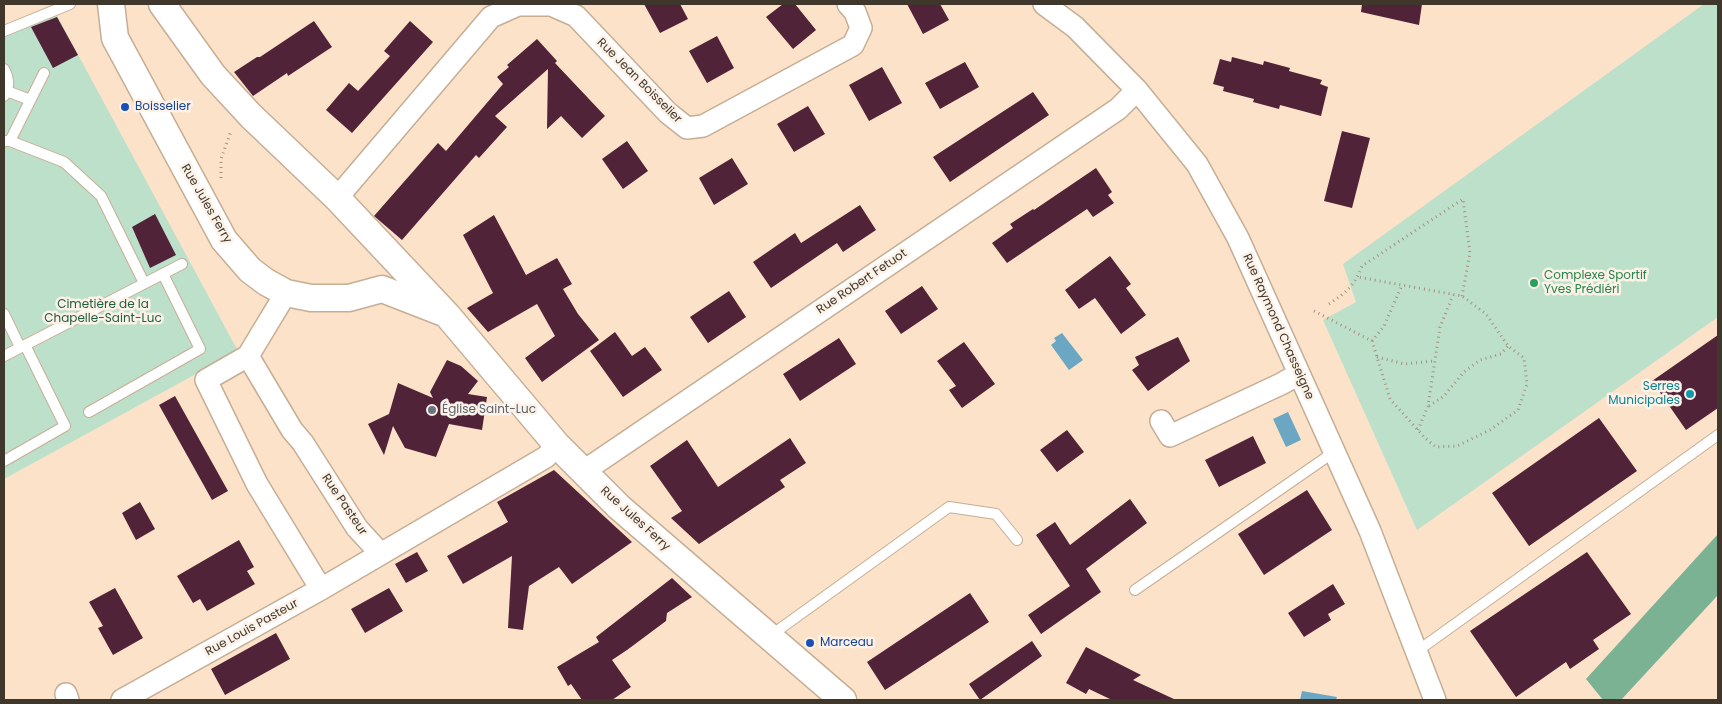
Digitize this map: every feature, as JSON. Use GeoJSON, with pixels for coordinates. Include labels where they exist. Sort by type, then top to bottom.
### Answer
{"type":"FeatureCollection","features":[{"type":"Feature","properties":{"kind":"street","name":"Rue Jules Ferry"},"geometry":{"type":"LineString","coordinates":[[162,4],[213,74],[251,116],[337,198],[448,316],[557,445],[619,507],[844,700]]}},
{"type":"Feature","properties":{"kind":"street","name":"Rue Jean Boisselier"},"geometry":{"type":"LineString","coordinates":[[337,198],[488,10],[518,4],[550,5],[576,16],[668,113],[687,128],[703,126],[854,45],[862,28],[855,12],[848,4]]}},
{"type":"Feature","properties":{"kind":"street","name":"Rue Raymond Chasseigne"},"geometry":{"type":"LineString","coordinates":[[1044,4],[1075,28],[1137,90],[1197,164],[1238,238],[1370,531],[1435,700]]}},
{"type":"Feature","properties":{"kind":"street","name":"Rue Jules Ferry"},"geometry":{"type":"LineString","coordinates":[[112,5],[115,38],[224,240],[250,270],[286,293],[312,298],[349,298],[382,289],[448,316]]}},
{"type":"Feature","properties":{"kind":"street","name":"Rue Robert Fetuot"},"geometry":{"type":"LineString","coordinates":[[584,471],[1118,109],[1137,90]]}},
{"type":"Feature","properties":{"kind":"street"},"geometry":{"type":"LineString","coordinates":[[382,289],[386,269],[385,250]]}},
{"type":"Feature","properties":{"kind":"street"},"geometry":{"type":"LineString","coordinates":[[286,293],[248,356],[206,380],[257,484],[321,589]]}},
{"type":"Feature","properties":{"kind":"street","name":"Rue Pasteur"},"geometry":{"type":"LineString","coordinates":[[248,356],[292,430],[303,443],[357,528],[380,553]]}},
{"type":"Feature","properties":{"kind":"street"},"geometry":{"type":"LineString","coordinates":[[1161,421],[1170,436],[1299,374]]}},
{"type":"Feature","properties":{"kind":"street"},"geometry":{"type":"LineString","coordinates":[[380,553],[546,457],[557,445]]}},
{"type":"Feature","properties":{"kind":"street","name":"Rue Louis Pasteur"},"geometry":{"type":"LineString","coordinates":[[122,700],[321,589],[380,553]]}},
{"type":"Feature","properties":{"kind":"lane"},"geometry":{"type":"LineString","coordinates":[[4,31],[70,4]]}},
{"type":"Feature","properties":{"kind":"lane"},"geometry":{"type":"LineString","coordinates":[[4,69],[7,76],[6,93],[30,100]]}},
{"type":"Feature","properties":{"kind":"lane"},"geometry":{"type":"LineString","coordinates":[[44,73],[7,141],[64,162],[101,196],[144,283]]}},
{"type":"Feature","properties":{"kind":"lane"},"geometry":{"type":"LineString","coordinates":[[4,356],[182,264]]}},
{"type":"Feature","properties":{"kind":"lane"},"geometry":{"type":"LineString","coordinates":[[89,412],[200,350],[163,274]]}},
{"type":"Feature","properties":{"kind":"lane"},"geometry":{"type":"LineString","coordinates":[[4,314],[66,426],[4,460]]}},
{"type":"Feature","properties":{"kind":"lane"},"geometry":{"type":"LineString","coordinates":[[1416,652],[1718,436]]}},
{"type":"Feature","properties":{"kind":"lane"},"geometry":{"type":"LineString","coordinates":[[1135,590],[1334,452]]}},
{"type":"Feature","properties":{"kind":"lane"},"geometry":{"type":"LineString","coordinates":[[769,637],[949,507],[996,514],[1017,540]]}},
{"type":"Feature","properties":{"kind":"path"},"geometry":{"type":"LineString","coordinates":[[220,185],[220,159],[231,130]]}},
{"type":"Feature","properties":{"kind":"path"},"geometry":{"type":"LineString","coordinates":[[1329,304],[1348,292],[1358,278],[1362,266],[1463,199],[1470,253],[1462,296]]}},
{"type":"Feature","properties":{"kind":"path"},"geometry":{"type":"LineString","coordinates":[[1314,311],[1372,341],[1390,399],[1436,447],[1457,446],[1490,430],[1518,410],[1527,384],[1524,358],[1508,346],[1486,314],[1462,296],[1358,278]]}},
{"type":"Feature","properties":{"kind":"path"},"geometry":{"type":"LineString","coordinates":[[1372,341],[1384,326],[1402,285]]}},
{"type":"Feature","properties":{"kind":"path"},"geometry":{"type":"LineString","coordinates":[[1418,430],[1428,406],[1440,327],[1453,295]]}},
{"type":"Feature","properties":{"kind":"path"},"geometry":{"type":"LineString","coordinates":[[1428,406],[1444,396],[1464,372],[1480,360],[1501,354],[1508,346]]}},
{"type":"Feature","properties":{"kind":"path"},"geometry":{"type":"LineString","coordinates":[[1377,357],[1404,364],[1434,361]]}},
{"type":"Feature","properties":{"kind":"green space","name":"Complexe Sportif Yves Prédiéri"},"geometry":{"type":"Polygon","coordinates":[[[1704,4],[1718,4],[1718,317],[1417,530],[1323,320],[1356,302],[1343,264],[1704,4]]]}},
{"type":"Feature","properties":{"kind":"green space","name":"Cimetière de la Chapelle-Saint-Luc"},"geometry":{"type":"Polygon","coordinates":[[[55,12],[238,351],[4,479],[4,37],[55,12]]]}},
{"type":"Feature","properties":{"kind":"green space"},"geometry":{"type":"Polygon","coordinates":[[[1718,534],[1718,595],[1621,700],[1603,700],[1586,679],[1718,534]]]}},
{"type":"Feature","properties":{"kind":"water"},"geometry":{"type":"Polygon","coordinates":[[[1062,333],[1083,360],[1069,370],[1051,345],[1056,341],[1054,338],[1062,333]]]}},
{"type":"Feature","properties":{"kind":"water"},"geometry":{"type":"Polygon","coordinates":[[[1288,412],[1301,440],[1286,447],[1273,419],[1288,412]]]}},
{"type":"Feature","properties":{"kind":"water"},"geometry":{"type":"Polygon","coordinates":[[[1302,691],[1337,697],[1336,700],[1300,700],[1302,691]]]}},
{"type":"Feature","properties":{"kind":"building"},"geometry":{"type":"Polygon","coordinates":[[[644,4],[680,4],[688,19],[660,33],[644,4]]]}},
{"type":"Feature","properties":{"kind":"building"},"geometry":{"type":"Polygon","coordinates":[[[783,4],[795,4],[816,30],[793,49],[766,17],[783,4]]]}},
{"type":"Feature","properties":{"kind":"building"},"geometry":{"type":"Polygon","coordinates":[[[907,4],[940,4],[949,20],[923,34],[907,4]]]}},
{"type":"Feature","properties":{"kind":"building"},"geometry":{"type":"Polygon","coordinates":[[[1362,4],[1422,4],[1419,25],[1361,12],[1362,4]]]}},
{"type":"Feature","properties":{"kind":"building"},"geometry":{"type":"Polygon","coordinates":[[[57,17],[78,55],[53,68],[31,27],[57,17]]]}},
{"type":"Feature","properties":{"kind":"building"},"geometry":{"type":"Polygon","coordinates":[[[314,21],[332,47],[288,76],[287,73],[253,96],[234,72],[314,21]]]}},
{"type":"Feature","properties":{"kind":"building"},"geometry":{"type":"Polygon","coordinates":[[[410,21],[433,42],[352,133],[326,110],[349,83],[358,91],[390,56],[384,51],[410,21]]]}},
{"type":"Feature","properties":{"kind":"building"},"geometry":{"type":"Polygon","coordinates":[[[717,36],[734,68],[707,83],[689,51],[717,36]]]}},
{"type":"Feature","properties":{"kind":"building"},"geometry":{"type":"Polygon","coordinates":[[[537,39],[557,61],[555,63],[605,116],[582,138],[561,116],[547,129],[548,69],[495,116],[507,127],[479,158],[476,155],[402,240],[374,216],[438,143],[446,151],[503,84],[497,77],[509,67],[507,65],[537,39]]]}},
{"type":"Feature","properties":{"kind":"building"},"geometry":{"type":"Polygon","coordinates":[[[1232,57],[1263,65],[1264,61],[1290,68],[1289,71],[1322,80],[1320,84],[1328,87],[1321,116],[1280,105],[1279,109],[1253,102],[1254,99],[1223,91],[1224,87],[1213,84],[1220,59],[1231,62],[1232,57]]]}},
{"type":"Feature","properties":{"kind":"building"},"geometry":{"type":"Polygon","coordinates":[[[965,62],[979,87],[940,109],[925,83],[965,62]]]}},
{"type":"Feature","properties":{"kind":"building"},"geometry":{"type":"Polygon","coordinates":[[[882,67],[902,103],[869,121],[849,85],[882,67]]]}},
{"type":"Feature","properties":{"kind":"building"},"geometry":{"type":"Polygon","coordinates":[[[1033,92],[1049,115],[950,182],[933,157],[1033,92]]]}},
{"type":"Feature","properties":{"kind":"building"},"geometry":{"type":"Polygon","coordinates":[[[808,106],[825,134],[794,152],[777,124],[808,106]]]}},
{"type":"Feature","properties":{"kind":"building"},"geometry":{"type":"Polygon","coordinates":[[[1342,131],[1370,138],[1352,208],[1324,201],[1342,131]]]}},
{"type":"Feature","properties":{"kind":"building"},"geometry":{"type":"Polygon","coordinates":[[[627,141],[648,171],[623,189],[602,159],[627,141]]]}},
{"type":"Feature","properties":{"kind":"building"},"geometry":{"type":"Polygon","coordinates":[[[732,158],[748,184],[714,205],[699,178],[732,158]]]}},
{"type":"Feature","properties":{"kind":"building"},"geometry":{"type":"Polygon","coordinates":[[[1096,168],[1112,192],[1108,195],[1114,203],[1093,217],[1087,209],[1007,263],[992,243],[1013,228],[1010,224],[1096,168]]]}},
{"type":"Feature","properties":{"kind":"building"},"geometry":{"type":"Polygon","coordinates":[[[860,205],[876,230],[843,252],[837,243],[771,288],[753,262],[795,233],[801,243],[860,205]]]}},
{"type":"Feature","properties":{"kind":"building"},"geometry":{"type":"Polygon","coordinates":[[[155,214],[176,255],[150,268],[132,227],[155,214]]]}},
{"type":"Feature","properties":{"kind":"building"},"geometry":{"type":"Polygon","coordinates":[[[494,215],[526,275],[557,258],[572,284],[563,289],[578,314],[599,340],[542,382],[525,358],[555,336],[537,304],[488,332],[467,308],[493,293],[463,235],[494,215]]]}},
{"type":"Feature","properties":{"kind":"building"},"geometry":{"type":"Polygon","coordinates":[[[1110,256],[1131,284],[1126,288],[1146,315],[1121,334],[1095,298],[1079,309],[1065,290],[1110,256]]]}},
{"type":"Feature","properties":{"kind":"building"},"geometry":{"type":"Polygon","coordinates":[[[922,286],[938,309],[901,334],[885,311],[922,286]]]}},
{"type":"Feature","properties":{"kind":"building"},"geometry":{"type":"Polygon","coordinates":[[[729,291],[746,317],[708,343],[690,317],[729,291]]]}},
{"type":"Feature","properties":{"kind":"building"},"geometry":{"type":"Polygon","coordinates":[[[615,332],[632,356],[645,347],[662,370],[623,397],[590,351],[615,332]]]}},
{"type":"Feature","properties":{"kind":"building","name":"Serres Municipales"},"geometry":{"type":"Polygon","coordinates":[[[1718,335],[1718,408],[1686,430],[1652,381],[1718,335]]]}},
{"type":"Feature","properties":{"kind":"building"},"geometry":{"type":"Polygon","coordinates":[[[1178,337],[1190,361],[1148,391],[1132,370],[1139,365],[1135,357],[1178,337]]]}},
{"type":"Feature","properties":{"kind":"building"},"geometry":{"type":"Polygon","coordinates":[[[839,338],[856,364],[800,401],[783,374],[839,338]]]}},
{"type":"Feature","properties":{"kind":"building"},"geometry":{"type":"Polygon","coordinates":[[[964,342],[995,384],[962,408],[949,390],[956,386],[937,361],[964,342]]]}},
{"type":"Feature","properties":{"kind":"building","name":"Église Saint-Luc"},"geometry":{"type":"Polygon","coordinates":[[[447,360],[461,366],[478,381],[468,394],[487,397],[482,430],[449,424],[436,457],[405,448],[393,426],[384,455],[368,424],[389,414],[398,383],[433,398],[430,392],[447,360]]]}},
{"type":"Feature","properties":{"kind":"building"},"geometry":{"type":"Polygon","coordinates":[[[175,396],[228,491],[212,500],[159,405],[175,396]]]}},
{"type":"Feature","properties":{"kind":"building"},"geometry":{"type":"Polygon","coordinates":[[[1599,418],[1637,471],[1529,546],[1492,493],[1599,418]]]}},
{"type":"Feature","properties":{"kind":"building"},"geometry":{"type":"Polygon","coordinates":[[[1067,430],[1084,452],[1057,472],[1040,450],[1067,430]]]}},
{"type":"Feature","properties":{"kind":"building"},"geometry":{"type":"Polygon","coordinates":[[[1253,436],[1266,463],[1219,487],[1205,460],[1253,436]]]}},
{"type":"Feature","properties":{"kind":"building"},"geometry":{"type":"Polygon","coordinates":[[[790,438],[806,463],[780,480],[785,487],[699,544],[671,518],[682,511],[650,466],[687,440],[718,487],[790,438]]]}},
{"type":"Feature","properties":{"kind":"building"},"geometry":{"type":"Polygon","coordinates":[[[554,470],[632,542],[572,584],[559,567],[529,586],[523,630],[508,628],[512,556],[463,584],[447,556],[508,522],[497,502],[554,470]]]}},
{"type":"Feature","properties":{"kind":"building"},"geometry":{"type":"Polygon","coordinates":[[[1307,490],[1332,530],[1264,575],[1238,534],[1307,490]]]}},
{"type":"Feature","properties":{"kind":"building"},"geometry":{"type":"Polygon","coordinates":[[[1130,499],[1147,523],[1086,569],[1101,592],[1041,634],[1028,615],[1070,586],[1036,535],[1055,522],[1070,545],[1130,499]]]}},
{"type":"Feature","properties":{"kind":"building"},"geometry":{"type":"Polygon","coordinates":[[[140,502],[155,529],[136,540],[122,513],[140,502]]]}},
{"type":"Feature","properties":{"kind":"building"},"geometry":{"type":"Polygon","coordinates":[[[239,540],[254,567],[247,571],[255,584],[207,611],[200,599],[193,603],[177,576],[239,540]]]}},
{"type":"Feature","properties":{"kind":"building"},"geometry":{"type":"Polygon","coordinates":[[[417,552],[428,571],[406,583],[395,564],[417,552]]]}},
{"type":"Feature","properties":{"kind":"building"},"geometry":{"type":"Polygon","coordinates":[[[1587,552],[1631,614],[1593,640],[1599,649],[1570,669],[1566,662],[1516,697],[1470,631],[1587,552]]]}},
{"type":"Feature","properties":{"kind":"building"},"geometry":{"type":"Polygon","coordinates":[[[672,578],[692,597],[667,613],[666,621],[612,660],[631,687],[612,700],[582,700],[571,684],[568,686],[557,667],[599,642],[596,637],[672,578]]]}},
{"type":"Feature","properties":{"kind":"building"},"geometry":{"type":"Polygon","coordinates":[[[1333,584],[1345,604],[1328,614],[1331,620],[1304,637],[1288,613],[1333,584]]]}},
{"type":"Feature","properties":{"kind":"building"},"geometry":{"type":"Polygon","coordinates":[[[115,588],[143,638],[113,655],[98,628],[103,626],[89,602],[115,588]]]}},
{"type":"Feature","properties":{"kind":"building"},"geometry":{"type":"Polygon","coordinates":[[[389,588],[403,611],[365,633],[351,609],[389,588]]]}},
{"type":"Feature","properties":{"kind":"building"},"geometry":{"type":"Polygon","coordinates":[[[970,593],[989,622],[885,690],[867,662],[970,593]]]}},
{"type":"Feature","properties":{"kind":"building"},"geometry":{"type":"Polygon","coordinates":[[[276,633],[290,659],[225,695],[211,669],[276,633]]]}},
{"type":"Feature","properties":{"kind":"building"},"geometry":{"type":"Polygon","coordinates":[[[1032,641],[1042,656],[980,700],[969,684],[1032,641]]]}},
{"type":"Feature","properties":{"kind":"building"},"geometry":{"type":"Polygon","coordinates":[[[1086,647],[1141,675],[1133,680],[1176,700],[1112,700],[1089,689],[1086,694],[1066,683],[1086,647]]]}},
{"type":"Feature","properties":{"kind":"place","name":"Boisselier"},"geometry":{"type":"Point","coordinates":[125,107]}},
{"type":"Feature","properties":{"kind":"place","name":"Complexe Sportif Yves Prédiéri"},"geometry":{"type":"Point","coordinates":[1534,283]}},
{"type":"Feature","properties":{"kind":"place","name":"Serres Municipales"},"geometry":{"type":"Point","coordinates":[1690,394]}},
{"type":"Feature","properties":{"kind":"place","name":"Église Saint-Luc"},"geometry":{"type":"Point","coordinates":[432,410]}},
{"type":"Feature","properties":{"kind":"place","name":"Marceau"},"geometry":{"type":"Point","coordinates":[810,643]}}]}
